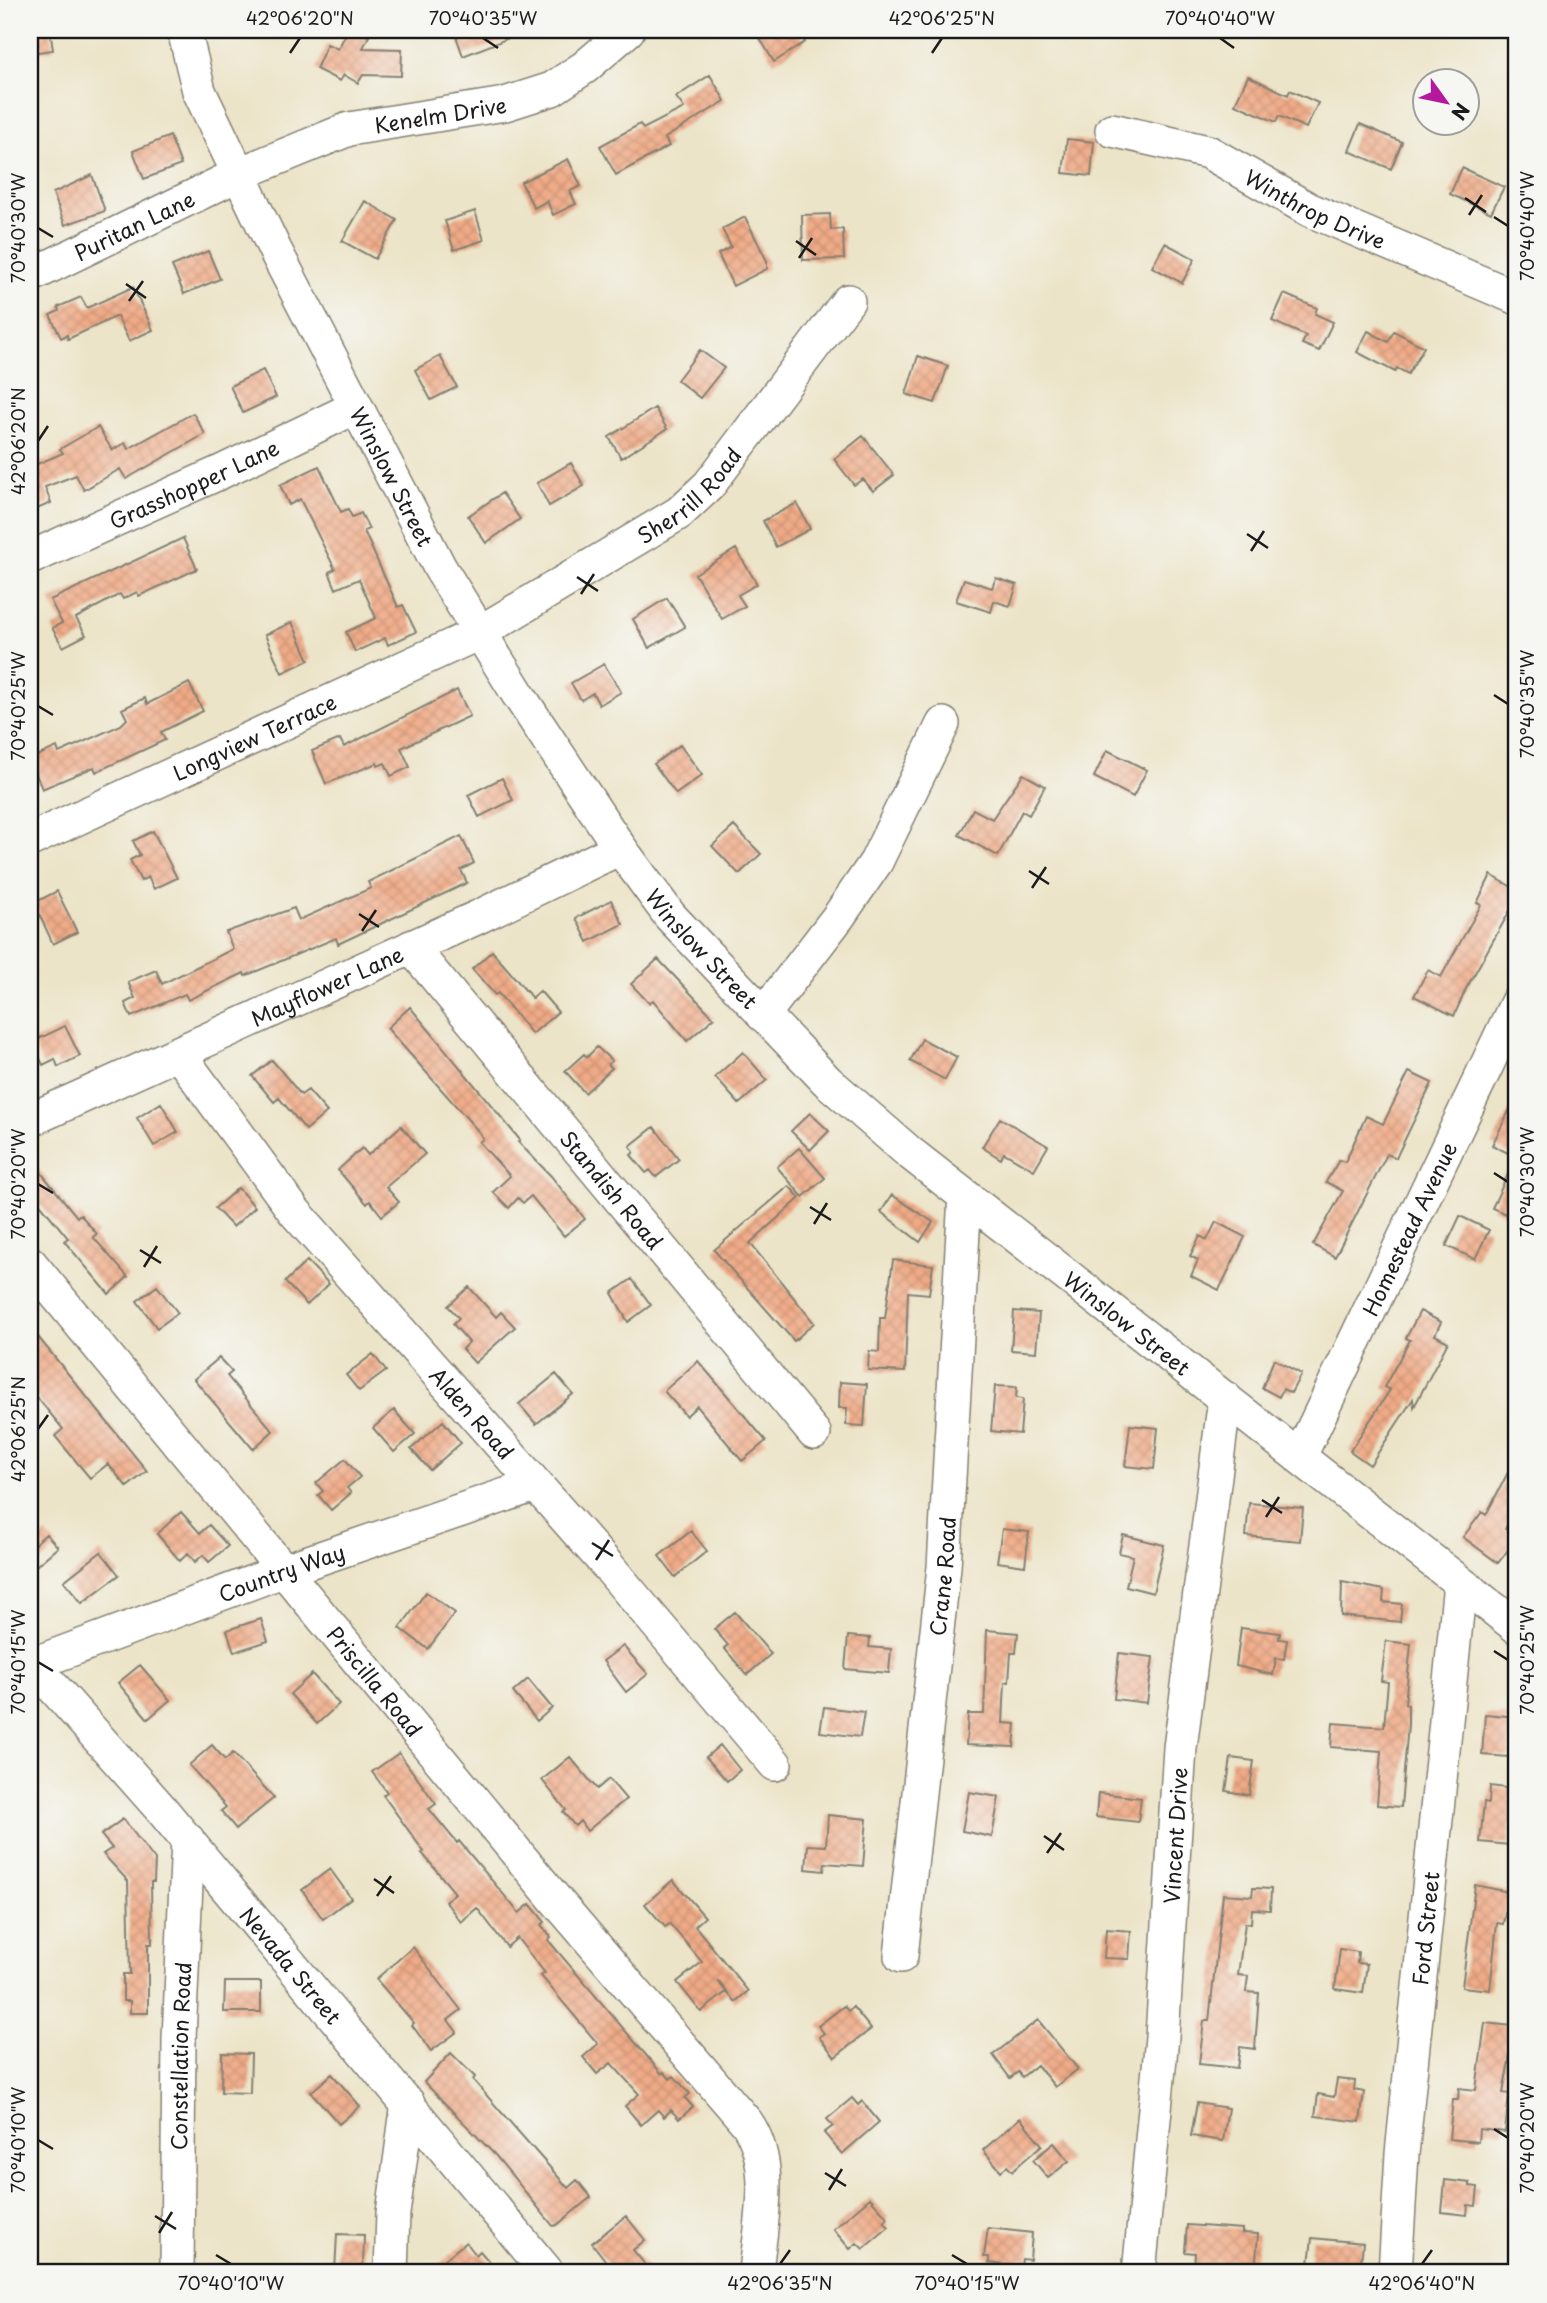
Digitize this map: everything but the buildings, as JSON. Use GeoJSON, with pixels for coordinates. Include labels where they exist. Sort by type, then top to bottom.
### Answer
{"type":"FeatureCollection","features":[{"type":"Feature","properties":{"kind":"street","name":"Winslow Street"},"geometry":{"type":"LineString","coordinates":[[184,30],[200,91],[239,174],[440,568],[479,633],[620,848],[670,916],[828,1081],[909,1153],[1460,1583],[1513,1613]]}},
{"type":"Feature","properties":{"kind":"street","name":"Kenelm Drive"},"geometry":{"type":"LineString","coordinates":[[239,174],[349,129],[530,98],[552,89],[586,67],[628,30]]}},
{"type":"Feature","properties":{"kind":"street","name":"Winthrop Drive"},"geometry":{"type":"LineString","coordinates":[[1112,130],[1208,152],[1310,210],[1517,298]]}},
{"type":"Feature","properties":{"kind":"street","name":"Puritan Lane"},"geometry":{"type":"LineString","coordinates":[[30,276],[239,174]]}},
{"type":"Feature","properties":{"kind":"street","name":"Sherrill Road"},"geometry":{"type":"LineString","coordinates":[[479,633],[693,503],[848,301]]}},
{"type":"Feature","properties":{"kind":"street","name":"Grasshopper Lane"},"geometry":{"type":"LineString","coordinates":[[30,558],[221,472],[356,407]]}},
{"type":"Feature","properties":{"kind":"street","name":"Longview Terrace"},"geometry":{"type":"LineString","coordinates":[[30,840],[479,633]]}},
{"type":"Feature","properties":{"kind":"street"},"geometry":{"type":"LineString","coordinates":[[763,1015],[839,916],[876,862],[943,724]]}},
{"type":"Feature","properties":{"kind":"street","name":"Mayflower Lane"},"geometry":{"type":"LineString","coordinates":[[30,1120],[179,1054],[620,848]]}},
{"type":"Feature","properties":{"kind":"street","name":"Standish Road"},"geometry":{"type":"LineString","coordinates":[[411,947],[814,1433]]}},
{"type":"Feature","properties":{"kind":"street","name":"Homestead Avenue"},"geometry":{"type":"LineString","coordinates":[[1300,1456],[1517,1002]]}},
{"type":"Feature","properties":{"kind":"street","name":"Alden Road"},"geometry":{"type":"LineString","coordinates":[[179,1054],[294,1211],[775,1764]]}},
{"type":"Feature","properties":{"kind":"street","name":"Crane Road"},"geometry":{"type":"LineString","coordinates":[[901,1956],[944,1567],[965,1196]]}},
{"type":"Feature","properties":{"kind":"street","name":"Priscilla Road"},"geometry":{"type":"LineString","coordinates":[[30,1263],[555,1899],[726,2097],[756,2136],[765,2165],[756,2273]]}},
{"type":"Feature","properties":{"kind":"street","name":"Vincent Drive"},"geometry":{"type":"LineString","coordinates":[[1139,2273],[1162,2037],[1180,1748],[1225,1398]]}},
{"type":"Feature","properties":{"kind":"street","name":"Country Way"},"geometry":{"type":"LineString","coordinates":[[31,1663],[285,1570],[535,1485]]}},
{"type":"Feature","properties":{"kind":"street","name":"Ford Street"},"geometry":{"type":"LineString","coordinates":[[1395,2273],[1402,2154],[1460,1583]]}},
{"type":"Feature","properties":{"kind":"street","name":"Nevada Street"},"geometry":{"type":"LineString","coordinates":[[31,1663],[188,1840],[548,2273]]}},
{"type":"Feature","properties":{"kind":"street","name":"Constellation Road"},"geometry":{"type":"LineString","coordinates":[[177,2273],[179,2038],[188,1840]]}},
{"type":"Feature","properties":{"kind":"street"},"geometry":{"type":"LineString","coordinates":[[391,2273],[393,2213],[408,2103]]}}]}
